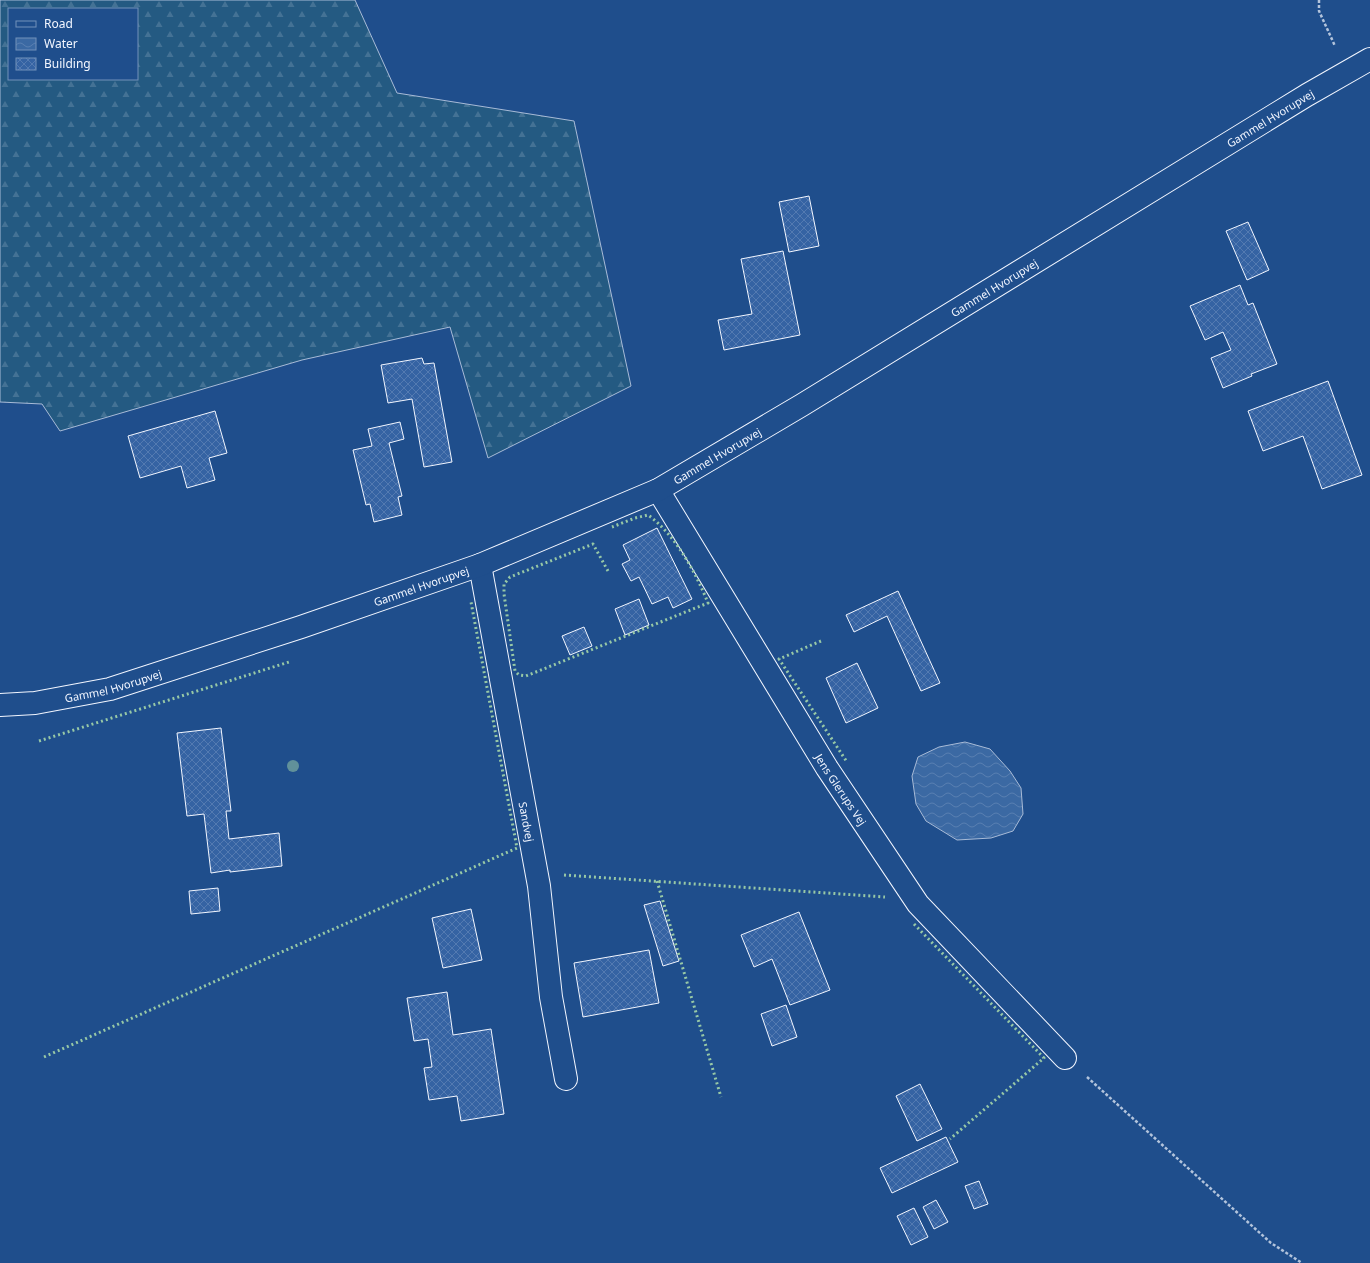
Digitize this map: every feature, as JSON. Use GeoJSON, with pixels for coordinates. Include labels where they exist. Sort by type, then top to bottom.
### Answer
{"type":"FeatureCollection","features":[{"type":"Feature","properties":{"kind":"street","name":"Gammel Hvorupvej"},"geometry":{"type":"LineString","coordinates":[[0,705],[35,703],[110,689],[301,627],[480,565],[658,490],[802,405],[1307,95],[1370,59]]}},
{"type":"Feature","properties":{"kind":"street","name":"Jens Glerups Vej"},"geometry":{"type":"LineString","coordinates":[[658,490],[827,768],[918,904],[1065,1058]]}},
{"type":"Feature","properties":{"kind":"street","name":"Sandvej"},"geometry":{"type":"LineString","coordinates":[[480,565],[539,886],[551,997],[566,1080]]}},
{"type":"Feature","properties":{"kind":"path"},"geometry":{"type":"LineString","coordinates":[[1320,0],[1319,11],[1346,73]]}},
{"type":"Feature","properties":{"kind":"path"},"geometry":{"type":"LineString","coordinates":[[1065,1058],[1271,1243],[1302,1263]]}},
{"type":"Feature","properties":{"kind":"green space"},"geometry":{"type":"Polygon","coordinates":[[[0,0],[355,0],[397,93],[574,121],[631,386],[488,458],[450,327],[302,360],[60,431],[42,404],[0,402],[0,0]]]}},
{"type":"Feature","properties":{"kind":"water"},"geometry":{"type":"Polygon","coordinates":[[[965,742],[990,749],[1010,771],[1021,788],[1023,814],[1013,831],[991,838],[957,840],[926,821],[916,804],[912,776],[918,757],[939,747],[965,742]]]}},
{"type":"Feature","properties":{"kind":"building"},"geometry":{"type":"Polygon","coordinates":[[[809,196],[819,246],[789,252],[779,202],[809,196]]]}},
{"type":"Feature","properties":{"kind":"building"},"geometry":{"type":"Polygon","coordinates":[[[1248,222],[1269,270],[1247,280],[1226,231],[1248,222]]]}},
{"type":"Feature","properties":{"kind":"building"},"geometry":{"type":"Polygon","coordinates":[[[783,251],[800,335],[724,350],[718,320],[752,314],[741,259],[783,251]]]}},
{"type":"Feature","properties":{"kind":"building"},"geometry":{"type":"Polygon","coordinates":[[[1240,285],[1248,305],[1253,303],[1277,364],[1251,374],[1252,376],[1223,388],[1211,358],[1231,350],[1223,332],[1205,340],[1190,306],[1240,285]]]}},
{"type":"Feature","properties":{"kind":"building"},"geometry":{"type":"Polygon","coordinates":[[[422,358],[424,364],[434,363],[452,462],[424,467],[412,399],[388,403],[381,365],[422,358]]]}},
{"type":"Feature","properties":{"kind":"building"},"geometry":{"type":"Polygon","coordinates":[[[1328,381],[1362,475],[1322,489],[1303,436],[1263,451],[1248,411],[1328,381]]]}},
{"type":"Feature","properties":{"kind":"building"},"geometry":{"type":"Polygon","coordinates":[[[215,411],[227,453],[209,458],[215,480],[187,488],[181,466],[140,478],[128,436],[215,411]]]}},
{"type":"Feature","properties":{"kind":"building"},"geometry":{"type":"Polygon","coordinates":[[[400,422],[404,439],[389,443],[402,496],[398,497],[402,515],[374,522],[370,504],[366,505],[353,450],[372,446],[368,429],[400,422]]]}},
{"type":"Feature","properties":{"kind":"building"},"geometry":{"type":"Polygon","coordinates":[[[657,528],[692,599],[673,608],[668,597],[652,604],[639,577],[631,581],[622,564],[630,560],[623,545],[657,528]]]}},
{"type":"Feature","properties":{"kind":"building"},"geometry":{"type":"Polygon","coordinates":[[[898,591],[940,683],[921,691],[887,616],[854,632],[846,615],[898,591]]]}},
{"type":"Feature","properties":{"kind":"building"},"geometry":{"type":"Polygon","coordinates":[[[639,599],[649,625],[625,635],[615,609],[639,599]]]}},
{"type":"Feature","properties":{"kind":"building"},"geometry":{"type":"Polygon","coordinates":[[[584,627],[592,646],[570,655],[562,636],[584,627]]]}},
{"type":"Feature","properties":{"kind":"building"},"geometry":{"type":"Polygon","coordinates":[[[857,663],[878,708],[846,723],[826,678],[857,663]]]}},
{"type":"Feature","properties":{"kind":"building"},"geometry":{"type":"Polygon","coordinates":[[[221,728],[231,811],[226,811],[229,839],[279,833],[282,866],[211,873],[204,814],[187,816],[177,733],[221,728]]]}},
{"type":"Feature","properties":{"kind":"building"},"geometry":{"type":"Polygon","coordinates":[[[218,888],[220,911],[191,914],[189,891],[218,888]]]}},
{"type":"Feature","properties":{"kind":"building"},"geometry":{"type":"Polygon","coordinates":[[[660,901],[679,961],[663,966],[644,905],[660,901]]]}},
{"type":"Feature","properties":{"kind":"building"},"geometry":{"type":"Polygon","coordinates":[[[471,909],[482,960],[443,968],[432,918],[471,909]]]}},
{"type":"Feature","properties":{"kind":"building"},"geometry":{"type":"Polygon","coordinates":[[[799,912],[830,990],[790,1005],[772,959],[754,967],[741,935],[799,912]]]}},
{"type":"Feature","properties":{"kind":"building"},"geometry":{"type":"Polygon","coordinates":[[[649,950],[659,1003],[583,1017],[574,963],[649,950]]]}},
{"type":"Feature","properties":{"kind":"building"},"geometry":{"type":"Polygon","coordinates":[[[447,992],[453,1035],[491,1029],[504,1114],[461,1121],[457,1096],[429,1100],[424,1068],[432,1067],[428,1039],[414,1041],[407,998],[447,992]]]}},
{"type":"Feature","properties":{"kind":"building"},"geometry":{"type":"Polygon","coordinates":[[[786,1005],[797,1037],[772,1046],[761,1014],[786,1005]]]}},
{"type":"Feature","properties":{"kind":"building"},"geometry":{"type":"Polygon","coordinates":[[[920,1084],[942,1129],[917,1141],[896,1096],[920,1084]]]}},
{"type":"Feature","properties":{"kind":"building"},"geometry":{"type":"Polygon","coordinates":[[[946,1137],[958,1162],[892,1193],[880,1168],[946,1137]]]}},
{"type":"Feature","properties":{"kind":"building"},"geometry":{"type":"Polygon","coordinates":[[[979,1181],[988,1204],[974,1209],[965,1186],[979,1181]]]}},
{"type":"Feature","properties":{"kind":"building"},"geometry":{"type":"Polygon","coordinates":[[[936,1200],[948,1222],[934,1229],[923,1207],[936,1200]]]}},
{"type":"Feature","properties":{"kind":"building"},"geometry":{"type":"Polygon","coordinates":[[[914,1208],[928,1237],[911,1245],[897,1216],[914,1208]]]}},
{"type":"Feature","properties":{"kind":"hedge"},"geometry":{"type":"LineString","coordinates":[[608,571],[593,544],[510,577],[504,584],[504,594],[515,671],[519,675],[526,676],[708,603],[691,567],[676,543],[658,523],[648,515],[635,518],[612,527]]}},
{"type":"Feature","properties":{"kind":"hedge"},"geometry":{"type":"LineString","coordinates":[[44,1057],[517,848],[471,602]]}},
{"type":"Feature","properties":{"kind":"hedge"},"geometry":{"type":"LineString","coordinates":[[821,641],[779,659],[847,762]]}},
{"type":"Feature","properties":{"kind":"hedge"},"geometry":{"type":"LineString","coordinates":[[39,741],[289,662]]}},
{"type":"Feature","properties":{"kind":"hedge"},"geometry":{"type":"LineString","coordinates":[[564,875],[885,897]]}},
{"type":"Feature","properties":{"kind":"hedge"},"geometry":{"type":"LineString","coordinates":[[657,881],[721,1097]]}},
{"type":"Feature","properties":{"kind":"hedge"},"geometry":{"type":"LineString","coordinates":[[914,924],[1044,1058],[950,1139]]}}]}
